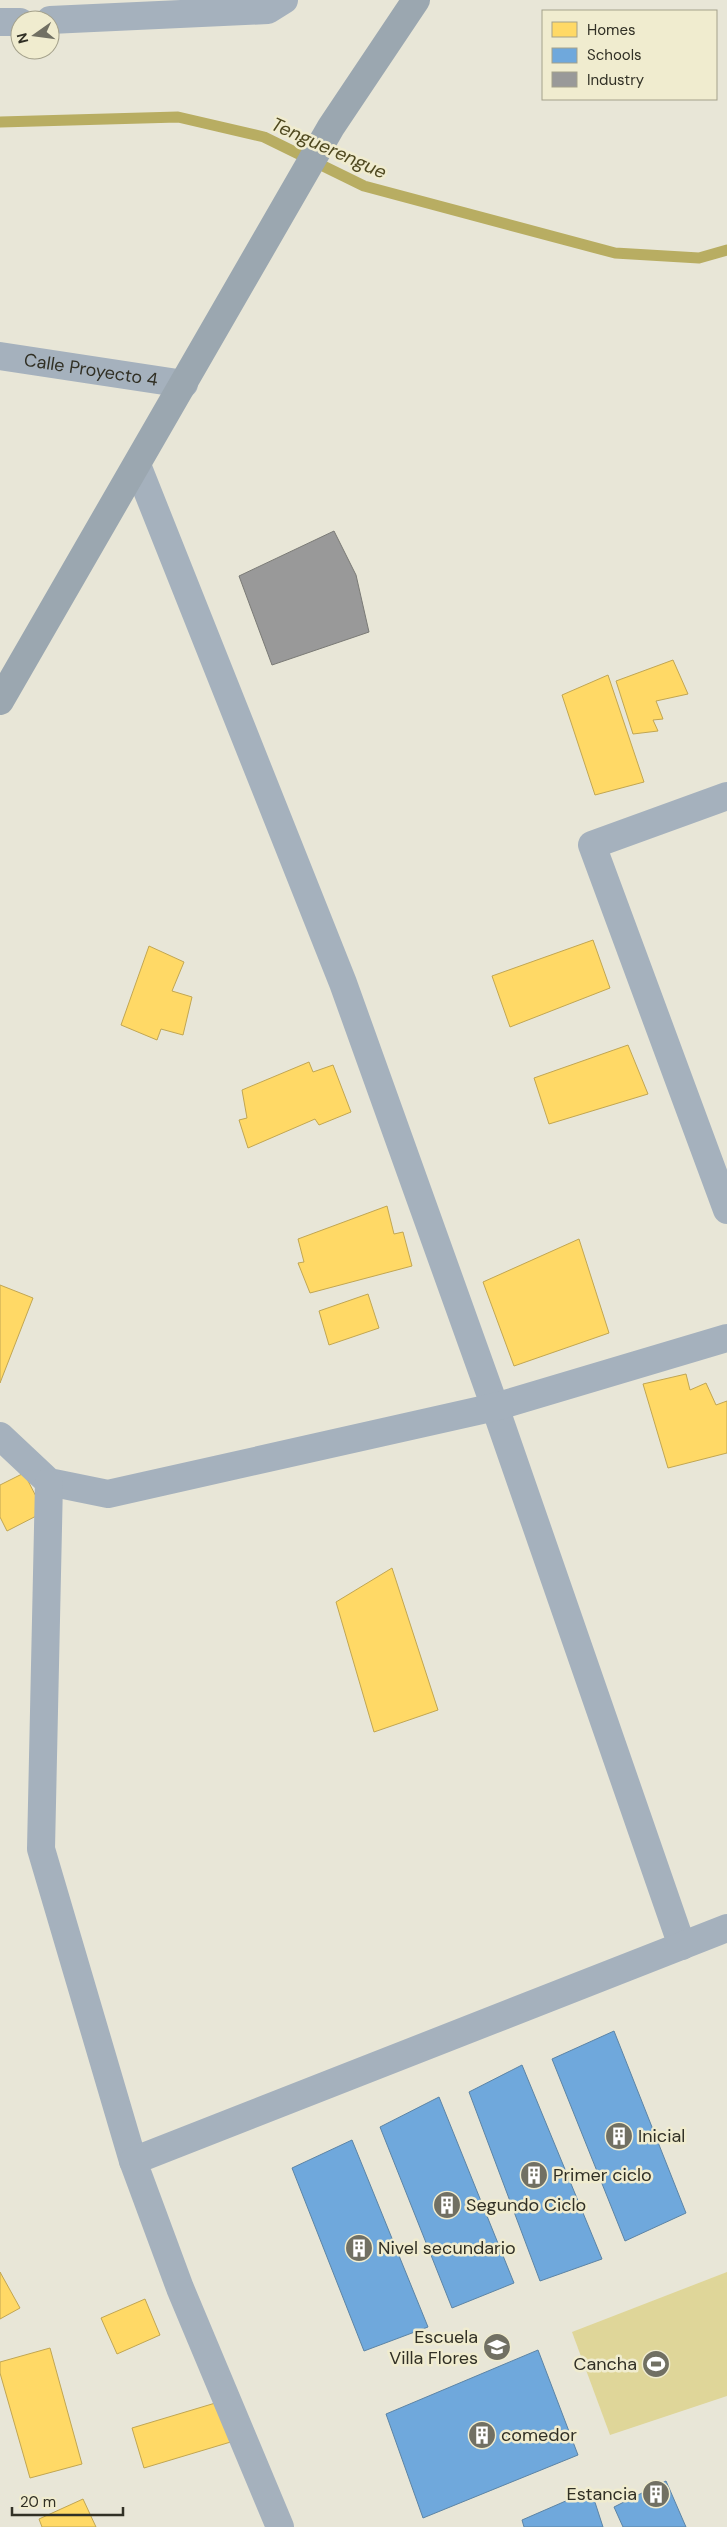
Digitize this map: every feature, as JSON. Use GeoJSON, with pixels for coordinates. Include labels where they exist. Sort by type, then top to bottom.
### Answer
{"type":"FeatureCollection","features":[{"type":"Feature","properties":{"kind":"main road"},"geometry":{"type":"LineString","coordinates":[[0,701],[331,127],[416,0]]}},
{"type":"Feature","properties":{"kind":"street"},"geometry":{"type":"LineString","coordinates":[[60,19],[271,3]]}},
{"type":"Feature","properties":{"kind":"street","name":"Calle Proyecto 4"},"geometry":{"type":"LineString","coordinates":[[0,356],[184,384]]}},
{"type":"Feature","properties":{"kind":"street"},"geometry":{"type":"LineString","coordinates":[[137,465],[343,983],[495,1407],[682,1946]]}},
{"type":"Feature","properties":{"kind":"street"},"geometry":{"type":"LineString","coordinates":[[727,796],[592,845],[727,1210]]}},
{"type":"Feature","properties":{"kind":"street"},"geometry":{"type":"LineString","coordinates":[[0,1436],[49,1482],[108,1494],[495,1407],[727,1338]]}},
{"type":"Feature","properties":{"kind":"street"},"geometry":{"type":"LineString","coordinates":[[49,1482],[41,1849],[133,2161],[180,2288],[280,2527]]}},
{"type":"Feature","properties":{"kind":"street"},"geometry":{"type":"LineString","coordinates":[[133,2161],[727,1928]]}},
{"type":"Feature","properties":{"kind":"shaded area","name":"Cancha"},"geometry":{"type":"Polygon","coordinates":[[[727,2272],[727,2396],[610,2435],[572,2332],[727,2272]]]}},
{"type":"Feature","properties":{"kind":"building: Homes"},"geometry":{"type":"Polygon","coordinates":[[[673,660],[688,694],[656,701],[663,719],[653,720],[658,731],[633,734],[616,681],[673,660]]]}},
{"type":"Feature","properties":{"kind":"building: Homes"},"geometry":{"type":"Polygon","coordinates":[[[608,675],[644,782],[595,795],[562,695],[608,675]]]}},
{"type":"Feature","properties":{"kind":"building: Homes"},"geometry":{"type":"Polygon","coordinates":[[[593,940],[610,988],[510,1027],[492,976],[593,940]]]}},
{"type":"Feature","properties":{"kind":"building: Homes"},"geometry":{"type":"Polygon","coordinates":[[[149,946],[184,962],[172,991],[192,997],[183,1035],[161,1029],[157,1040],[121,1025],[149,946]]]}},
{"type":"Feature","properties":{"kind":"building: Homes"},"geometry":{"type":"Polygon","coordinates":[[[628,1045],[648,1094],[549,1124],[534,1078],[628,1045]]]}},
{"type":"Feature","properties":{"kind":"building: Homes"},"geometry":{"type":"Polygon","coordinates":[[[309,1062],[313,1072],[333,1065],[351,1112],[319,1125],[315,1119],[248,1148],[239,1120],[247,1118],[242,1090],[309,1062]]]}},
{"type":"Feature","properties":{"kind":"building: Homes"},"geometry":{"type":"Polygon","coordinates":[[[387,1206],[394,1234],[403,1232],[412,1266],[310,1293],[298,1263],[304,1262],[298,1239],[387,1206]]]}},
{"type":"Feature","properties":{"kind":"building: Homes"},"geometry":{"type":"Polygon","coordinates":[[[579,1239],[609,1333],[514,1366],[483,1282],[579,1239]]]}},
{"type":"Feature","properties":{"kind":"building: Homes"},"geometry":{"type":"Polygon","coordinates":[[[0,1285],[33,1298],[0,1383],[0,1285]]]}},
{"type":"Feature","properties":{"kind":"building: Homes"},"geometry":{"type":"Polygon","coordinates":[[[368,1294],[379,1328],[329,1345],[319,1311],[368,1294]]]}},
{"type":"Feature","properties":{"kind":"building: Homes"},"geometry":{"type":"Polygon","coordinates":[[[686,1374],[690,1390],[706,1383],[716,1405],[727,1401],[727,1453],[668,1468],[643,1384],[686,1374]]]}},
{"type":"Feature","properties":{"kind":"building: Homes"},"geometry":{"type":"Polygon","coordinates":[[[24,1473],[44,1512],[7,1531],[0,1517],[0,1485],[24,1473]]]}},
{"type":"Feature","properties":{"kind":"building: Homes"},"geometry":{"type":"Polygon","coordinates":[[[392,1568],[438,1710],[374,1732],[336,1602],[392,1568]]]}},
{"type":"Feature","properties":{"kind":"building: Homes"},"geometry":{"type":"Polygon","coordinates":[[[0,2272],[20,2308],[0,2319],[0,2272]]]}},
{"type":"Feature","properties":{"kind":"building: Homes"},"geometry":{"type":"Polygon","coordinates":[[[145,2299],[160,2335],[117,2354],[101,2318],[145,2299]]]}},
{"type":"Feature","properties":{"kind":"building: Homes"},"geometry":{"type":"Polygon","coordinates":[[[50,2348],[82,2464],[30,2478],[0,2373],[0,2362],[50,2348]]]}},
{"type":"Feature","properties":{"kind":"building: Homes"},"geometry":{"type":"Polygon","coordinates":[[[222,2401],[234,2441],[144,2468],[132,2428],[222,2401]]]}},
{"type":"Feature","properties":{"kind":"building: Homes"},"geometry":{"type":"Polygon","coordinates":[[[83,2499],[96,2527],[42,2527],[39,2519],[83,2499]]]}},
{"type":"Feature","properties":{"kind":"building: Schools","name":"Inicial"},"geometry":{"type":"Polygon","coordinates":[[[614,2031],[686,2213],[625,2241],[552,2059],[614,2031]]]}},
{"type":"Feature","properties":{"kind":"building: Schools","name":"Primer ciclo"},"geometry":{"type":"Polygon","coordinates":[[[522,2065],[602,2259],[540,2281],[469,2092],[522,2065]]]}},
{"type":"Feature","properties":{"kind":"building: Schools","name":"Segundo Ciclo"},"geometry":{"type":"Polygon","coordinates":[[[439,2097],[514,2283],[452,2308],[380,2127],[439,2097]]]}},
{"type":"Feature","properties":{"kind":"building: Schools","name":"Nivel secundario"},"geometry":{"type":"Polygon","coordinates":[[[352,2140],[428,2327],[364,2351],[292,2168],[352,2140]]]}},
{"type":"Feature","properties":{"kind":"building: Schools","name":"comedor"},"geometry":{"type":"Polygon","coordinates":[[[538,2350],[578,2455],[423,2518],[386,2414],[538,2350]]]}},
{"type":"Feature","properties":{"kind":"building: Schools","name":"Estancia"},"geometry":{"type":"Polygon","coordinates":[[[666,2481],[686,2527],[623,2527],[614,2507],[666,2481]]]}},
{"type":"Feature","properties":{"kind":"building: Schools","name":"Estancia"},"geometry":{"type":"Polygon","coordinates":[[[591,2490],[603,2527],[524,2527],[522,2520],[591,2490]]]}},
{"type":"Feature","properties":{"kind":"building: Industry"},"geometry":{"type":"Polygon","coordinates":[[[334,531],[356,575],[369,632],[272,665],[239,576],[334,531]]]}},
{"type":"Feature","properties":{"kind":"waterway","name":"Tenguerengue"},"geometry":{"type":"LineString","coordinates":[[0,122],[178,117],[264,137],[364,186],[615,253],[699,258],[727,250]]}},
{"type":"Feature","properties":{"kind":"place","name":"Inicial"},"geometry":{"type":"Point","coordinates":[619,2136]}},
{"type":"Feature","properties":{"kind":"place","name":"Primer ciclo"},"geometry":{"type":"Point","coordinates":[534,2175]}},
{"type":"Feature","properties":{"kind":"place","name":"Segundo Ciclo"},"geometry":{"type":"Point","coordinates":[447,2205]}},
{"type":"Feature","properties":{"kind":"place","name":"Nivel secundario"},"geometry":{"type":"Point","coordinates":[359,2248]}},
{"type":"Feature","properties":{"kind":"place","name":"Escuela Villa Flores"},"geometry":{"type":"Point","coordinates":[497,2347]}},
{"type":"Feature","properties":{"kind":"place","name":"Cancha"},"geometry":{"type":"Point","coordinates":[656,2364]}},
{"type":"Feature","properties":{"kind":"place","name":"comedor"},"geometry":{"type":"Point","coordinates":[482,2435]}},
{"type":"Feature","properties":{"kind":"place","name":"Estancia"},"geometry":{"type":"Point","coordinates":[656,2494]}}]}
